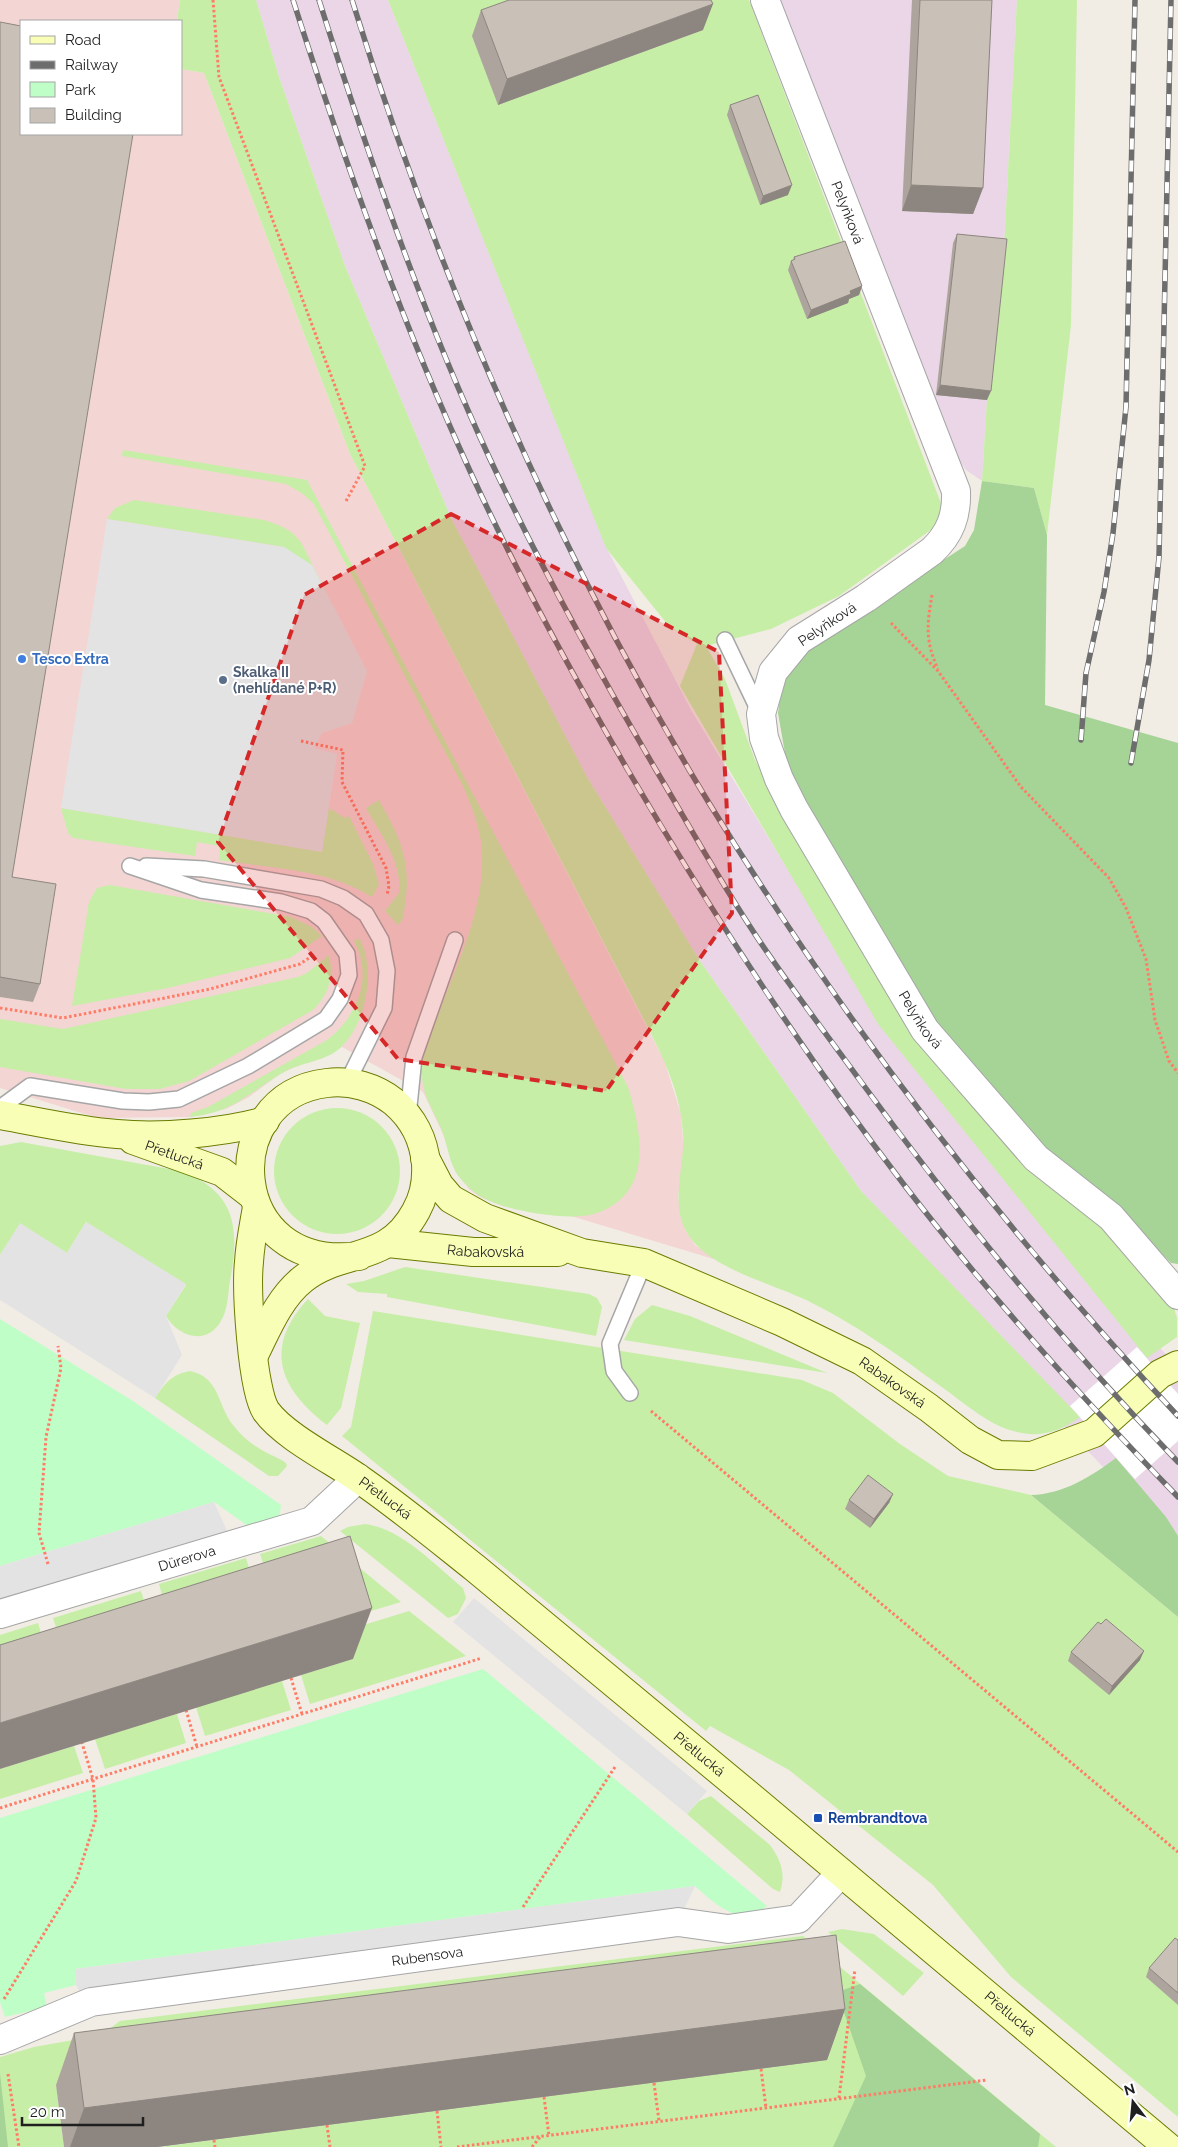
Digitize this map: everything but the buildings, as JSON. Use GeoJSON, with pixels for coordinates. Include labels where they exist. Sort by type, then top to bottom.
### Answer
{"type":"FeatureCollection","features":[{"type":"Feature","properties":{"kind":"main road","name":"Přetlucká"},"geometry":{"type":"LineString","coordinates":[[254,1355],[278,1308],[302,1280],[326,1266],[359,1256],[388,1243],[406,1228],[419,1205],[426,1181],[426,1158],[417,1130],[408,1116],[384,1095],[360,1085],[347,1083],[322,1084],[296,1092],[284,1100],[265,1121],[256,1139],[250,1159],[251,1185],[255,1202],[248,1264],[249,1307],[254,1355],[258,1392],[267,1412],[302,1441],[358,1478],[466,1561],[1168,2147]]}},
{"type":"Feature","properties":{"kind":"main road","name":"Přetlucká"},"geometry":{"type":"LineString","coordinates":[[0,1115],[118,1134],[190,1133],[241,1128],[265,1121]]}},
{"type":"Feature","properties":{"kind":"main road","name":"Přetlucká"},"geometry":{"type":"LineString","coordinates":[[118,1134],[222,1172],[255,1202],[274,1231],[297,1249],[328,1258],[359,1256]]}},
{"type":"Feature","properties":{"kind":"main road","name":"Rabakovská"},"geometry":{"type":"LineString","coordinates":[[426,1158],[439,1184],[451,1199],[514,1230],[582,1253]]}},
{"type":"Feature","properties":{"kind":"main road","name":"Rabakovská"},"geometry":{"type":"LineString","coordinates":[[388,1243],[473,1252],[582,1253],[644,1263],[782,1322],[862,1361],[930,1408],[970,1440],[998,1455],[1032,1456],[1094,1433],[1160,1374],[1178,1365]]}},
{"type":"Feature","properties":{"kind":"street","name":"Pelyňková"},"geometry":{"type":"LineString","coordinates":[[765,0],[956,491],[954,522],[932,552],[866,598],[798,640],[773,672],[761,714],[764,738],[790,802],[925,1030],[1036,1158],[1111,1217],[1178,1295]]}},
{"type":"Feature","properties":{"kind":"street","name":"Dürerova"},"geometry":{"type":"LineString","coordinates":[[0,1614],[312,1521],[358,1478]]}},
{"type":"Feature","properties":{"kind":"street","name":"Rubensova"},"geometry":{"type":"LineString","coordinates":[[1,2039],[85,2003],[498,1945],[678,1922],[728,1929],[798,1919],[842,1873]]}},
{"type":"Feature","properties":{"kind":"lane"},"geometry":{"type":"LineString","coordinates":[[725,640],[761,714]]}},
{"type":"Feature","properties":{"kind":"lane"},"geometry":{"type":"LineString","coordinates":[[0,1108],[30,1086],[123,1102],[179,1099],[248,1066],[326,1019],[340,999],[349,975],[347,954],[324,920],[311,912],[281,902],[201,890],[130,866],[204,869],[293,882],[321,888],[343,898],[366,914],[382,940],[387,971],[384,1008],[347,1083]]}},
{"type":"Feature","properties":{"kind":"lane"},"geometry":{"type":"LineString","coordinates":[[408,1116],[414,1057],[455,940]]}},
{"type":"Feature","properties":{"kind":"lane"},"geometry":{"type":"LineString","coordinates":[[630,1393],[614,1371],[610,1344],[644,1263]]}},
{"type":"Feature","properties":{"kind":"path"},"geometry":{"type":"LineString","coordinates":[[213,0],[219,77],[365,466],[346,501]]}},
{"type":"Feature","properties":{"kind":"path"},"geometry":{"type":"LineString","coordinates":[[938,671],[930,651],[928,622],[941,542]]}},
{"type":"Feature","properties":{"kind":"path"},"geometry":{"type":"LineString","coordinates":[[866,598],[938,671],[1021,787],[1109,878],[1126,908],[1146,959],[1155,1020],[1169,1061],[1178,1073]]}},
{"type":"Feature","properties":{"kind":"path"},"geometry":{"type":"LineString","coordinates":[[301,742],[343,750],[342,782],[386,868],[389,886],[386,898]]}},
{"type":"Feature","properties":{"kind":"path"},"geometry":{"type":"LineString","coordinates":[[0,1008],[63,1018],[210,989],[300,964],[319,951]]}},
{"type":"Feature","properties":{"kind":"path"},"geometry":{"type":"LineString","coordinates":[[57,1597],[39,1533],[46,1436],[62,1368],[58,1346]]}},
{"type":"Feature","properties":{"kind":"path"},"geometry":{"type":"LineString","coordinates":[[630,1393],[1178,1852]]}},
{"type":"Feature","properties":{"kind":"path"},"geometry":{"type":"LineString","coordinates":[[0,1808],[482,1658]]}},
{"type":"Feature","properties":{"kind":"path"},"geometry":{"type":"LineString","coordinates":[[291,1678],[302,1714]]}},
{"type":"Feature","properties":{"kind":"path"},"geometry":{"type":"LineString","coordinates":[[186,1710],[197,1747]]}},
{"type":"Feature","properties":{"kind":"path"},"geometry":{"type":"LineString","coordinates":[[0,2006],[76,1881],[96,1818],[94,1779],[82,1743]]}},
{"type":"Feature","properties":{"kind":"path"},"geometry":{"type":"LineString","coordinates":[[498,1945],[614,1767]]}},
{"type":"Feature","properties":{"kind":"path"},"geometry":{"type":"LineString","coordinates":[[839,2098],[855,1969]]}},
{"type":"Feature","properties":{"kind":"path"},"geometry":{"type":"LineString","coordinates":[[1,2039],[19,2147]]}},
{"type":"Feature","properties":{"kind":"path"},"geometry":{"type":"LineString","coordinates":[[761,2069],[766,2108]]}},
{"type":"Feature","properties":{"kind":"path"},"geometry":{"type":"LineString","coordinates":[[458,2147],[987,2080]]}},
{"type":"Feature","properties":{"kind":"path"},"geometry":{"type":"LineString","coordinates":[[654,2083],[659,2121]]}},
{"type":"Feature","properties":{"kind":"path"},"geometry":{"type":"LineString","coordinates":[[544,2097],[549,2136]]}},
{"type":"Feature","properties":{"kind":"path"},"geometry":{"type":"LineString","coordinates":[[437,2111],[441,2147]]}},
{"type":"Feature","properties":{"kind":"path"},"geometry":{"type":"LineString","coordinates":[[327,2125],[330,2147]]}},
{"type":"Feature","properties":{"kind":"path"},"geometry":{"type":"LineString","coordinates":[[532,2147],[540,2136]]}},
{"type":"Feature","properties":{"kind":"path"},"geometry":{"type":"LineString","coordinates":[[214,2140],[215,2147]]}},
{"type":"Feature","properties":{"kind":"highlighted area"},"geometry":{"type":"Polygon","coordinates":[[[451,514],[719,652],[732,913],[606,1091],[398,1059],[218,842],[304,595],[451,514]]]}},
{"type":"Feature","properties":{"kind":"shaded area"},"geometry":{"type":"Polygon","coordinates":[[[0,0],[180,0],[177,20],[20,20],[20,135],[182,135],[182,69],[204,73],[350,454],[664,1060],[681,1114],[684,1154],[678,1197],[686,1231],[695,1245],[717,1260],[571,1216],[503,1206],[480,1197],[469,1189],[455,1171],[443,1134],[423,1092],[342,1047],[323,1058],[304,1063],[280,1074],[249,1097],[226,1109],[190,1117],[98,1118],[0,1088],[0,0]]]}},
{"type":"Feature","properties":{"kind":"shaded area"},"geometry":{"type":"Polygon","coordinates":[[[256,0],[388,0],[606,547],[691,710],[807,901],[1149,1336],[1178,1367],[1178,1545],[1057,1419],[861,1191],[700,961],[587,777],[451,518],[345,266],[279,77],[256,0]]]}},
{"type":"Feature","properties":{"kind":"shaded area"},"geometry":{"type":"Polygon","coordinates":[[[779,0],[1017,0],[1004,248],[987,400],[982,481],[966,470],[955,455],[779,0]]]}},
{"type":"Feature","properties":{"kind":"shaded area","name":"Skalka II (nehlídané P+R)"},"geometry":{"type":"Polygon","coordinates":[[[107,519],[284,547],[312,565],[367,671],[352,723],[322,733],[314,748],[337,754],[322,852],[61,808],[107,519]]]}},
{"type":"Feature","properties":{"kind":"shaded area"},"geometry":{"type":"Polygon","coordinates":[[[86,1222],[186,1284],[166,1316],[182,1355],[155,1398],[0,1300],[0,1255],[20,1223],[67,1253],[86,1222]]]}},
{"type":"Feature","properties":{"kind":"shaded area"},"geometry":{"type":"Polygon","coordinates":[[[214,1502],[233,1544],[0,1614],[0,1566],[214,1502]]]}},
{"type":"Feature","properties":{"kind":"shaded area"},"geometry":{"type":"Polygon","coordinates":[[[474,1598],[707,1791],[687,1814],[453,1622],[474,1598]]]}},
{"type":"Feature","properties":{"kind":"shaded area"},"geometry":{"type":"Polygon","coordinates":[[[695,1886],[678,1922],[85,2003],[76,1985],[75,1969],[695,1886]]]}},
{"type":"Feature","properties":{"kind":"green space"},"geometry":{"type":"Polygon","coordinates":[[[180,0],[256,0],[279,77],[345,266],[451,518],[587,777],[700,961],[861,1191],[1080,1417],[1070,1424],[1049,1432],[1028,1434],[1006,1429],[987,1420],[860,1330],[812,1303],[743,1274],[709,1256],[686,1231],[681,1220],[679,1208],[679,1183],[683,1146],[682,1119],[675,1091],[665,1064],[350,454],[204,73],[182,69],[182,20],[177,20],[180,0]]]}},
{"type":"Feature","properties":{"kind":"green space"},"geometry":{"type":"Polygon","coordinates":[[[388,0],[571,0],[498,105],[703,30],[692,0],[749,0],[942,510],[939,520],[928,532],[839,596],[771,629],[706,646],[725,679],[755,760],[901,1017],[945,1072],[1105,1224],[1174,1308],[1177,1318],[1177,1337],[1147,1358],[878,1024],[680,686],[697,644],[668,625],[606,548],[388,0]]]}},
{"type":"Feature","properties":{"kind":"green space"},"geometry":{"type":"Polygon","coordinates":[[[1017,0],[1077,0],[1071,325],[1047,535],[1034,488],[982,481],[987,400],[1004,248],[1017,0]]]}},
{"type":"Feature","properties":{"kind":"green space"},"geometry":{"type":"Polygon","coordinates":[[[123,450],[307,480],[628,1087],[637,1123],[639,1160],[636,1176],[628,1191],[615,1204],[586,1216],[558,1216],[513,1209],[477,1194],[463,1182],[453,1166],[443,1132],[424,1090],[422,1066],[427,1042],[472,925],[481,884],[480,835],[462,784],[314,504],[303,494],[286,484],[122,456],[123,450]]]}},
{"type":"Feature","properties":{"kind":"green space"},"geometry":{"type":"Polygon","coordinates":[[[982,481],[1034,488],[1047,535],[1045,705],[1178,743],[1178,1264],[1171,1263],[1111,1203],[1045,1151],[926,1017],[801,803],[786,759],[778,713],[781,690],[788,671],[815,644],[965,546],[974,530],[982,481]]]}},
{"type":"Feature","properties":{"kind":"green space"},"geometry":{"type":"Polygon","coordinates":[[[134,500],[264,520],[286,529],[295,535],[302,544],[340,620],[284,547],[107,519],[115,508],[134,500]]]}},
{"type":"Feature","properties":{"kind":"green space"},"geometry":{"type":"Polygon","coordinates":[[[379,800],[398,837],[407,875],[403,918],[398,925],[385,911],[399,893],[399,882],[394,860],[384,838],[366,808],[379,800]]]}},
{"type":"Feature","properties":{"kind":"green space"},"geometry":{"type":"Polygon","coordinates":[[[61,808],[322,852],[329,808],[345,818],[349,816],[373,864],[379,884],[372,897],[355,888],[317,875],[219,860],[220,846],[197,842],[195,856],[73,838],[68,833],[61,808]]]}},
{"type":"Feature","properties":{"kind":"green space"},"geometry":{"type":"Polygon","coordinates":[[[110,885],[291,917],[312,927],[322,936],[290,958],[168,988],[72,1006],[89,902],[97,888],[110,885]]]}},
{"type":"Feature","properties":{"kind":"green space"},"geometry":{"type":"Polygon","coordinates":[[[359,938],[365,951],[368,984],[360,1017],[353,1032],[343,1045],[332,1054],[285,1071],[228,1107],[204,1115],[190,1117],[191,1113],[208,1107],[327,1040],[338,1031],[354,1008],[362,982],[360,955],[354,941],[359,938]]]}},
{"type":"Feature","properties":{"kind":"green space"},"geometry":{"type":"Polygon","coordinates":[[[329,955],[331,971],[329,985],[323,998],[313,1010],[189,1081],[160,1089],[126,1089],[0,1067],[0,1019],[63,1029],[298,977],[307,973],[329,955]]]}},
{"type":"Feature","properties":{"kind":"green space"},"geometry":{"type":"Polygon","coordinates":[[[337,1108],[361,1113],[381,1127],[395,1147],[400,1171],[395,1195],[381,1215],[361,1229],[337,1234],[313,1229],[293,1215],[279,1195],[274,1171],[279,1147],[293,1127],[313,1113],[337,1108]]]}},
{"type":"Feature","properties":{"kind":"green space"},"geometry":{"type":"Polygon","coordinates":[[[21,1142],[180,1171],[199,1179],[213,1189],[223,1201],[230,1214],[234,1244],[226,1307],[221,1321],[215,1329],[208,1334],[193,1336],[178,1329],[166,1316],[186,1285],[86,1222],[67,1253],[20,1224],[0,1255],[0,1146],[21,1142]]]}},
{"type":"Feature","properties":{"kind":"green space"},"geometry":{"type":"Polygon","coordinates":[[[405,1267],[589,1294],[597,1298],[602,1307],[596,1336],[387,1297],[387,1294],[358,1292],[346,1284],[364,1281],[405,1267]]]}},
{"type":"Feature","properties":{"kind":"green space"},"geometry":{"type":"Polygon","coordinates":[[[308,1299],[325,1316],[360,1323],[341,1408],[327,1425],[297,1397],[288,1382],[283,1366],[282,1350],[285,1334],[294,1317],[308,1299]]]}},
{"type":"Feature","properties":{"kind":"green space"},"geometry":{"type":"Polygon","coordinates":[[[652,1305],[690,1316],[827,1373],[624,1340],[635,1319],[652,1305]]]}},
{"type":"Feature","properties":{"kind":"green space"},"geometry":{"type":"Polygon","coordinates":[[[373,1311],[802,1380],[833,1393],[900,1444],[948,1476],[1031,1495],[1178,1617],[1178,2117],[1011,1977],[933,1885],[789,1770],[710,1726],[706,1731],[342,1436],[351,1427],[373,1311]]]}},
{"type":"Feature","properties":{"kind":"green space"},"geometry":{"type":"Polygon","coordinates":[[[0,1319],[133,1401],[281,1505],[279,1520],[248,1526],[214,1502],[0,1566],[0,1319]]]}},
{"type":"Feature","properties":{"kind":"green space"},"geometry":{"type":"Polygon","coordinates":[[[190,1371],[200,1374],[213,1385],[228,1417],[241,1434],[259,1448],[286,1463],[287,1466],[278,1476],[269,1476],[155,1398],[170,1380],[178,1374],[190,1371]]]}},
{"type":"Feature","properties":{"kind":"green space"},"geometry":{"type":"Polygon","coordinates":[[[1116,1458],[1166,1517],[1178,1536],[1178,1617],[1031,1495],[1066,1488],[1096,1472],[1116,1458]]]}},
{"type":"Feature","properties":{"kind":"green space"},"geometry":{"type":"Polygon","coordinates":[[[365,1524],[378,1527],[405,1540],[463,1588],[466,1598],[458,1614],[448,1618],[340,1531],[348,1527],[365,1524]]]}},
{"type":"Feature","properties":{"kind":"green space"},"geometry":{"type":"Polygon","coordinates":[[[321,1536],[401,1602],[341,1620],[277,1604],[260,1554],[321,1536]]]}},
{"type":"Feature","properties":{"kind":"green space"},"geometry":{"type":"Polygon","coordinates":[[[246,1558],[262,1609],[173,1636],[159,1584],[246,1558]]]}},
{"type":"Feature","properties":{"kind":"green space"},"geometry":{"type":"Polygon","coordinates":[[[141,1591],[157,1642],[69,1669],[53,1618],[141,1591]]]}},
{"type":"Feature","properties":{"kind":"green space"},"geometry":{"type":"Polygon","coordinates":[[[409,1611],[466,1656],[310,1704],[301,1675],[353,1659],[344,1631],[409,1611]]]}},
{"type":"Feature","properties":{"kind":"green space"},"geometry":{"type":"Polygon","coordinates":[[[38,1623],[53,1673],[0,1691],[0,1635],[38,1623]]]}},
{"type":"Feature","properties":{"kind":"green space"},"geometry":{"type":"Polygon","coordinates":[[[483,1669],[767,1906],[748,1915],[738,1915],[711,1900],[695,1886],[75,1969],[76,1985],[44,1993],[47,2007],[5,2017],[0,2002],[0,1818],[483,1669]]]}},
{"type":"Feature","properties":{"kind":"green space"},"geometry":{"type":"Polygon","coordinates":[[[282,1681],[291,1710],[205,1736],[196,1707],[282,1681]]]}},
{"type":"Feature","properties":{"kind":"green space"},"geometry":{"type":"Polygon","coordinates":[[[177,1714],[186,1743],[105,1769],[95,1739],[177,1714]]]}},
{"type":"Feature","properties":{"kind":"green space"},"geometry":{"type":"Polygon","coordinates":[[[74,1746],[83,1773],[0,1799],[0,1769],[74,1746]]]}},
{"type":"Feature","properties":{"kind":"green space"},"geometry":{"type":"Polygon","coordinates":[[[711,1796],[770,1845],[781,1867],[783,1879],[780,1892],[773,1889],[687,1814],[699,1801],[711,1796]]]}},
{"type":"Feature","properties":{"kind":"green space"},"geometry":{"type":"Polygon","coordinates":[[[842,1929],[874,1934],[924,1973],[903,1996],[828,1932],[842,1929]]]}},
{"type":"Feature","properties":{"kind":"green space"},"geometry":{"type":"Polygon","coordinates":[[[803,1936],[1056,2147],[159,2147],[826,2060],[56,2084],[64,2147],[0,2147],[0,2057],[34,2047],[101,2035],[120,2021],[803,1936]]]}},
{"type":"Feature","properties":{"kind":"green space"},"geometry":{"type":"Polygon","coordinates":[[[860,1984],[1040,2134],[1038,2147],[833,2147],[866,2076],[837,1992],[860,1984]]]}},
{"type":"Feature","properties":{"kind":"green space"},"geometry":{"type":"Polygon","coordinates":[[[0,2073],[8,2147],[0,2147],[0,2073]]]}},
{"type":"Feature","properties":{"kind":"pier"},"geometry":{"type":"Polygon","coordinates":[[[1137,1347],[1178,1394],[1178,1441],[1135,1479],[1070,1406],[1137,1347]]]}},
{"type":"Feature","properties":{"kind":"railway"},"geometry":{"type":"LineString","coordinates":[[293,0],[332,120],[374,238],[444,413],[488,509],[525,583],[626,767],[691,875],[759,981],[830,1084],[905,1186],[970,1267],[1037,1345],[1178,1497]]}},
{"type":"Feature","properties":{"kind":"railway"},"geometry":{"type":"LineString","coordinates":[[319,0],[376,174],[418,290],[490,459],[570,617],[702,848],[775,964],[896,1129],[1012,1276],[1093,1370],[1178,1462]]}},
{"type":"Feature","properties":{"kind":"railway"},"geometry":{"type":"LineString","coordinates":[[352,0],[386,105],[423,208],[463,311],[506,413],[552,513],[601,611],[709,803],[814,965],[928,1122],[1049,1272],[1178,1416]]}},
{"type":"Feature","properties":{"kind":"railway"},"geometry":{"type":"LineString","coordinates":[[1081,740],[1086,673],[1104,592],[1113,533],[1126,407],[1135,0]]}},
{"type":"Feature","properties":{"kind":"railway"},"geometry":{"type":"LineString","coordinates":[[1131,763],[1149,660],[1159,557],[1171,0]]}},
{"type":"Feature","properties":{"kind":"place","name":"Tesco Extra"},"geometry":{"type":"Point","coordinates":[22,659]}},
{"type":"Feature","properties":{"kind":"place","name":"Skalka II (nehlídané P+R)"},"geometry":{"type":"Point","coordinates":[223,680]}},
{"type":"Feature","properties":{"kind":"place","name":"Rembrandtova"},"geometry":{"type":"Point","coordinates":[818,1818]}}]}
